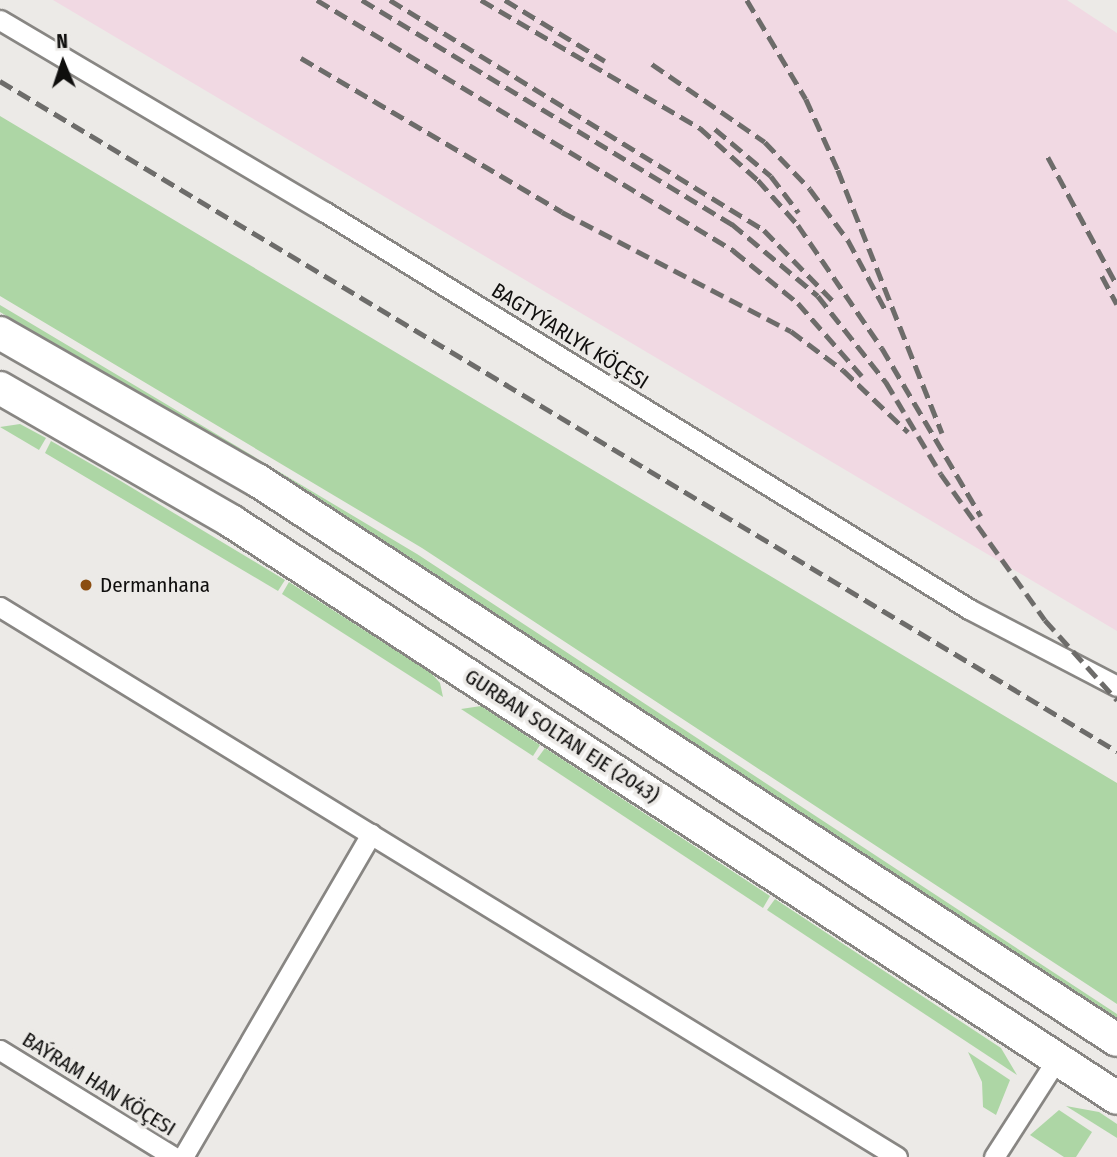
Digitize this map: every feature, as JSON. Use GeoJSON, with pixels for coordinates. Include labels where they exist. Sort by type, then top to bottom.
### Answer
{"type":"FeatureCollection","features":[{"type":"Feature","properties":{"kind":"highway"},"geometry":{"type":"LineString","coordinates":[[0,333],[257,480],[1117,1040]]}},
{"type":"Feature","properties":{"kind":"highway","name":"GURBAN SOLTAN EJE (2043)"},"geometry":{"type":"LineString","coordinates":[[0,388],[231,521],[1117,1098]]}},
{"type":"Feature","properties":{"kind":"street","name":"BAGTYÝARLYK KÖÇESI"},"geometry":{"type":"LineString","coordinates":[[0,20],[325,212],[968,609],[1117,686]]}},
{"type":"Feature","properties":{"kind":"street"},"geometry":{"type":"LineString","coordinates":[[0,607],[897,1157]]}},
{"type":"Feature","properties":{"kind":"street"},"geometry":{"type":"LineString","coordinates":[[183,1157],[371,834]]}},
{"type":"Feature","properties":{"kind":"street","name":"BAÝRAM HAN KÖÇESI"},"geometry":{"type":"LineString","coordinates":[[0,1050],[174,1157]]}},
{"type":"Feature","properties":{"kind":"street"},"geometry":{"type":"LineString","coordinates":[[993,1157],[1057,1059]]}},
{"type":"Feature","properties":{"kind":"shaded area"},"geometry":{"type":"Polygon","coordinates":[[[53,0],[1067,0],[1117,33],[1117,631],[53,0]]]}},
{"type":"Feature","properties":{"kind":"green space"},"geometry":{"type":"Polygon","coordinates":[[[0,116],[1117,783],[1117,1004],[422,548],[0,296],[0,116]]]}},
{"type":"Feature","properties":{"kind":"green space"},"geometry":{"type":"Polygon","coordinates":[[[0,305],[417,554],[1117,1014],[1117,1021],[414,560],[0,312],[0,305]]]}},
{"type":"Feature","properties":{"kind":"green space"},"geometry":{"type":"Polygon","coordinates":[[[20,424],[46,438],[39,450],[0,427],[20,424]]]}},
{"type":"Feature","properties":{"kind":"green space"},"geometry":{"type":"Polygon","coordinates":[[[51,441],[285,580],[278,591],[45,453],[51,441]]]}},
{"type":"Feature","properties":{"kind":"green space"},"geometry":{"type":"Polygon","coordinates":[[[289,582],[431,673],[440,683],[443,697],[282,594],[289,582]]]}},
{"type":"Feature","properties":{"kind":"green space"},"geometry":{"type":"Polygon","coordinates":[[[481,706],[540,745],[533,756],[461,709],[481,706]]]}},
{"type":"Feature","properties":{"kind":"green space"},"geometry":{"type":"Polygon","coordinates":[[[545,748],[770,896],[763,908],[537,759],[545,748]]]}},
{"type":"Feature","properties":{"kind":"green space"},"geometry":{"type":"Polygon","coordinates":[[[775,899],[1001,1048],[1017,1075],[767,910],[775,899]]]}},
{"type":"Feature","properties":{"kind":"green space"},"geometry":{"type":"Polygon","coordinates":[[[968,1052],[1010,1080],[996,1115],[983,1107],[982,1082],[968,1052]]]}},
{"type":"Feature","properties":{"kind":"green space"},"geometry":{"type":"Polygon","coordinates":[[[1066,1106],[1099,1112],[1117,1124],[1117,1138],[1066,1106]]]}},
{"type":"Feature","properties":{"kind":"green space"},"geometry":{"type":"Polygon","coordinates":[[[1059,1110],[1092,1132],[1076,1157],[1064,1157],[1030,1135],[1059,1110]]]}},
{"type":"Feature","properties":{"kind":"railway"},"geometry":{"type":"LineString","coordinates":[[317,0],[734,251],[798,303],[862,376]]}},
{"type":"Feature","properties":{"kind":"railway"},"geometry":{"type":"LineString","coordinates":[[362,0],[732,224],[818,296],[886,382],[941,474],[1045,620],[1117,700]]}},
{"type":"Feature","properties":{"kind":"railway"},"geometry":{"type":"LineString","coordinates":[[390,0],[764,230],[835,303]]}},
{"type":"Feature","properties":{"kind":"railway"},"geometry":{"type":"LineString","coordinates":[[481,0],[700,128],[758,180],[798,225],[882,348],[981,516]]}},
{"type":"Feature","properties":{"kind":"railway"},"geometry":{"type":"LineString","coordinates":[[505,0],[605,61]]}},
{"type":"Feature","properties":{"kind":"railway"},"geometry":{"type":"LineString","coordinates":[[747,0],[806,99],[838,170],[942,433]]}},
{"type":"Feature","properties":{"kind":"railway"},"geometry":{"type":"LineString","coordinates":[[301,58],[562,212],[791,331],[843,370],[908,432]]}},
{"type":"Feature","properties":{"kind":"railway"},"geometry":{"type":"LineString","coordinates":[[652,64],[765,142],[810,189],[848,240],[885,309]]}},
{"type":"Feature","properties":{"kind":"railway"},"geometry":{"type":"LineString","coordinates":[[0,81],[1117,751]]}},
{"type":"Feature","properties":{"kind":"railway"},"geometry":{"type":"LineString","coordinates":[[715,129],[771,176],[799,213]]}},
{"type":"Feature","properties":{"kind":"railway"},"geometry":{"type":"LineString","coordinates":[[1048,157],[1117,285]]}},
{"type":"Feature","properties":{"kind":"railway"},"geometry":{"type":"LineString","coordinates":[[1102,276],[1117,304]]}},
{"type":"Feature","properties":{"kind":"place","name":"Dermanhana"},"geometry":{"type":"Point","coordinates":[86,585]}}]}
